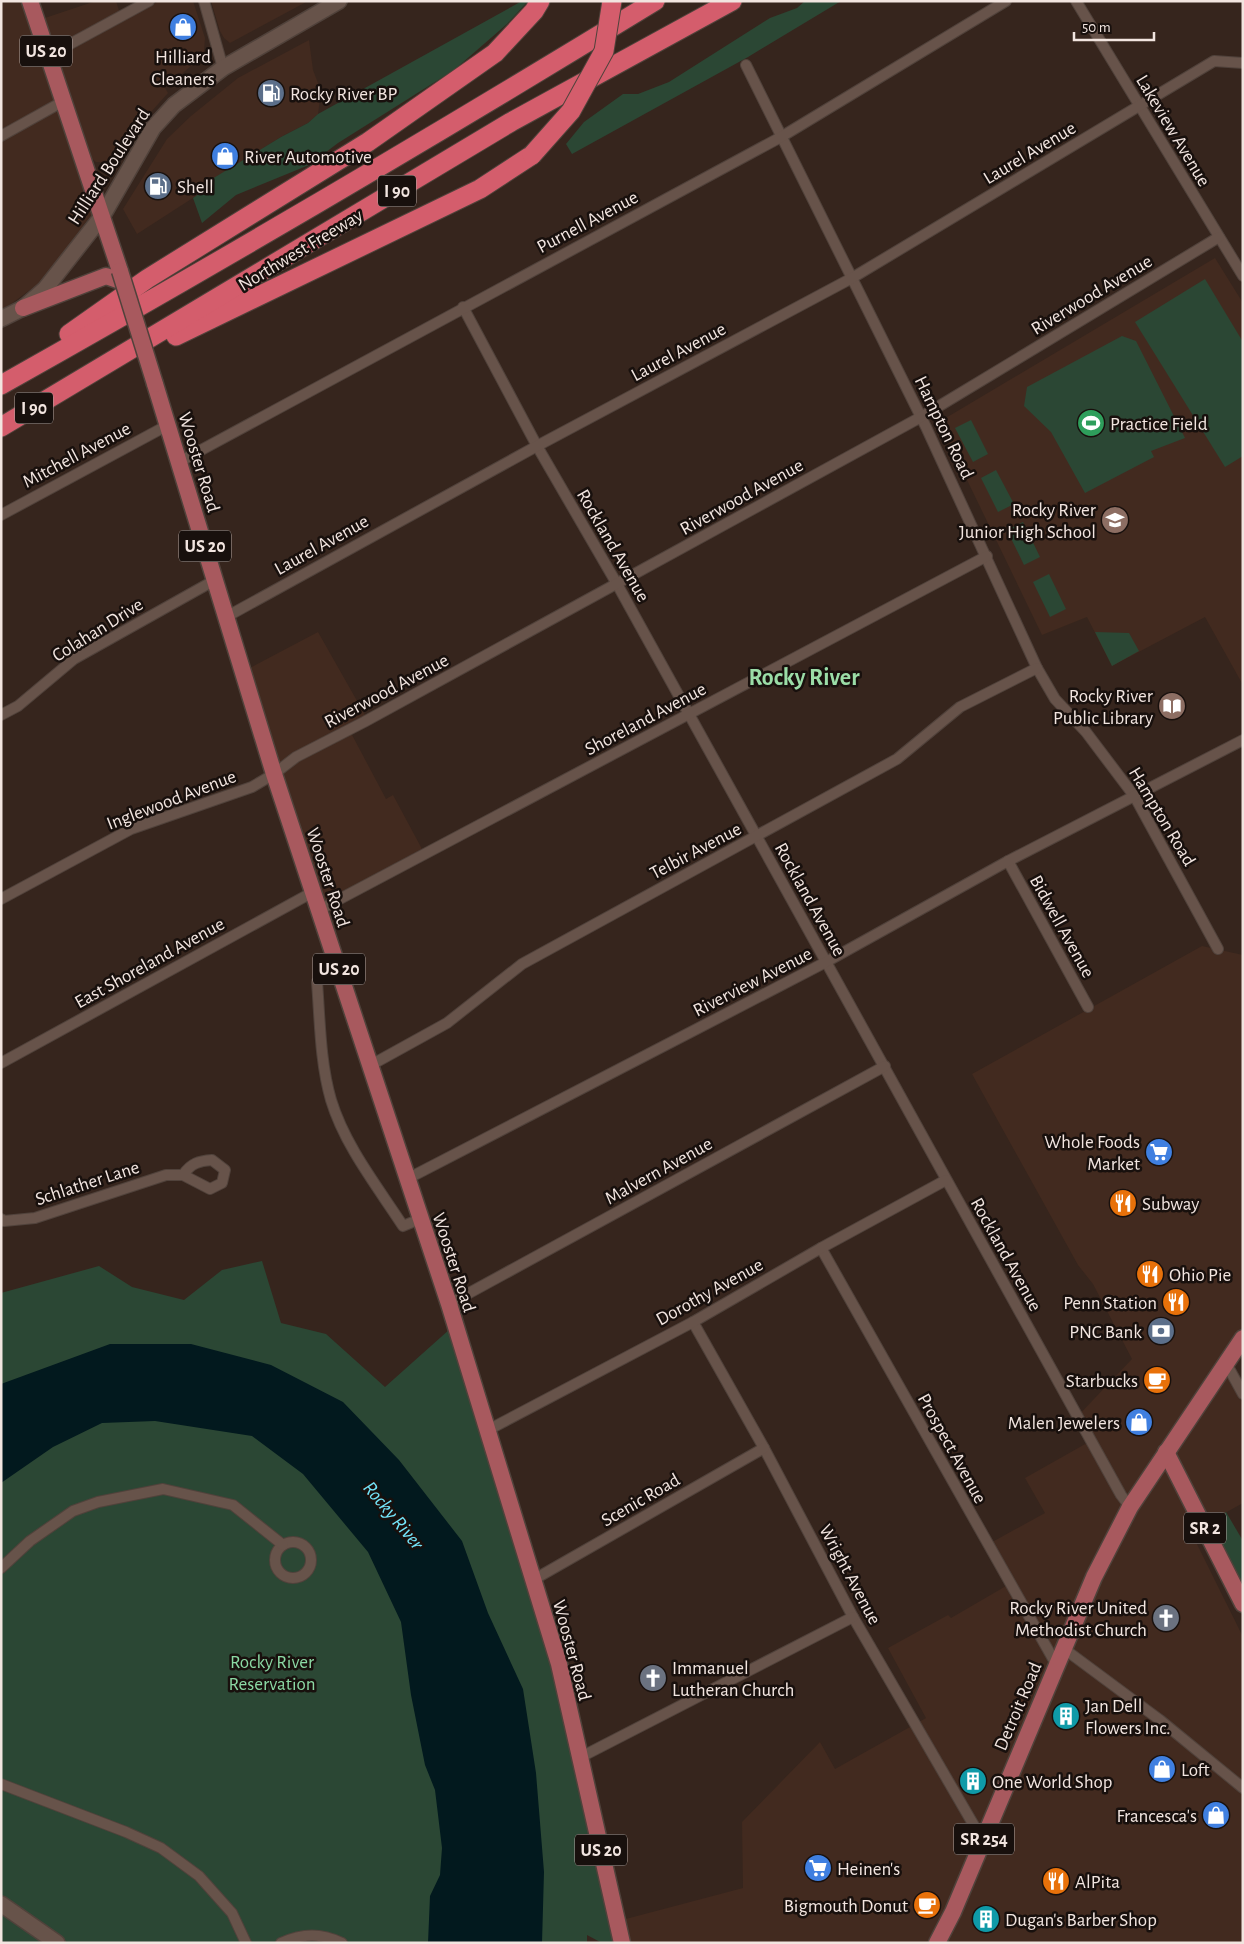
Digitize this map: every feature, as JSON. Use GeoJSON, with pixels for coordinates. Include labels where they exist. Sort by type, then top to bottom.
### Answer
{"type":"FeatureCollection","features":[{"type":"Feature","properties":{"kind":"highway"},"geometry":{"type":"LineString","coordinates":[[1,384],[148,279],[368,142],[495,53],[534,11],[540,1]]}},
{"type":"Feature","properties":{"kind":"highway"},"geometry":{"type":"LineString","coordinates":[[67,389],[480,188],[532,155],[571,111],[604,51],[612,1]]}},
{"type":"Feature","properties":{"kind":"highway","name":"Northwest Freeway"},"geometry":{"type":"LineString","coordinates":[[1,384],[179,285],[654,1]]}},
{"type":"Feature","properties":{"kind":"highway","name":"Northwest Freeway"},"geometry":{"type":"LineString","coordinates":[[1,427],[511,122],[732,1]]}},
{"type":"Feature","properties":{"kind":"main road","name":"Wooster Road"},"geometry":{"type":"LineString","coordinates":[[30,1],[62,102],[103,215],[116,276],[155,384],[274,774],[449,1304],[488,1430],[559,1664],[622,1943]]}},
{"type":"Feature","properties":{"kind":"main road","name":"Hilliard Boulevard"},"geometry":{"type":"LineString","coordinates":[[1,319],[23,308],[45,289],[103,215],[152,128],[174,105],[223,68],[338,1]]}},
{"type":"Feature","properties":{"kind":"main road"},"geometry":{"type":"LineString","coordinates":[[23,308],[116,276]]}},
{"type":"Feature","properties":{"kind":"main road","name":"Detroit Road"},"geometry":{"type":"LineString","coordinates":[[937,1943],[953,1912],[1094,1577],[1130,1507],[1243,1338]]}},
{"type":"Feature","properties":{"kind":"main road","name":"SR 2"},"geometry":{"type":"LineString","coordinates":[[1166,1452],[1243,1604]]}},
{"type":"Feature","properties":{"kind":"main road"},"geometry":{"type":"LineString","coordinates":[[1,1904],[58,1943]]}},
{"type":"Feature","properties":{"kind":"street"},"geometry":{"type":"LineString","coordinates":[[48,56],[149,1]]}},
{"type":"Feature","properties":{"kind":"street"},"geometry":{"type":"LineString","coordinates":[[204,1],[223,68]]}},
{"type":"Feature","properties":{"kind":"street","name":"Purnell Avenue"},"geometry":{"type":"LineString","coordinates":[[179,462],[781,137],[1006,1]]}},
{"type":"Feature","properties":{"kind":"street","name":"Lakeview Avenue"},"geometry":{"type":"LineString","coordinates":[[1076,1],[1243,276]]}},
{"type":"Feature","properties":{"kind":"street","name":"Laurel Avenue"},"geometry":{"type":"LineString","coordinates":[[226,617],[537,446],[852,278],[1214,62],[1243,63]]}},
{"type":"Feature","properties":{"kind":"street","name":"Hampton Road"},"geometry":{"type":"LineString","coordinates":[[746,65],[921,417],[987,556],[1037,668],[1054,699],[1086,732],[1135,797],[1218,949]]}},
{"type":"Feature","properties":{"kind":"street"},"geometry":{"type":"LineString","coordinates":[[1,136],[62,102]]}},
{"type":"Feature","properties":{"kind":"street","name":"Riverwood Avenue"},"geometry":{"type":"LineString","coordinates":[[274,774],[296,757],[921,417],[1219,237]]}},
{"type":"Feature","properties":{"kind":"street","name":"Rockland Avenue"},"geometry":{"type":"LineString","coordinates":[[464,307],[537,446],[617,584],[1116,1487],[1130,1507]]}},
{"type":"Feature","properties":{"kind":"street","name":"Mitchell Avenue"},"geometry":{"type":"LineString","coordinates":[[1,515],[168,425]]}},
{"type":"Feature","properties":{"kind":"street","name":"Shoreland Avenue"},"geometry":{"type":"LineString","coordinates":[[319,910],[987,556]]}},
{"type":"Feature","properties":{"kind":"street","name":"Colahan Drive"},"geometry":{"type":"LineString","coordinates":[[1,715],[18,706],[74,659],[215,580]]}},
{"type":"Feature","properties":{"kind":"street","name":"Telbir Avenue"},"geometry":{"type":"LineString","coordinates":[[371,1065],[447,1024],[522,964],[897,760],[960,707],[1037,668]]}},
{"type":"Feature","properties":{"kind":"street","name":"Riverview Avenue"},"geometry":{"type":"LineString","coordinates":[[408,1179],[826,962],[1008,861],[1243,740]]}},
{"type":"Feature","properties":{"kind":"street","name":"Inglewood Avenue"},"geometry":{"type":"LineString","coordinates":[[1,899],[131,829],[252,787],[274,774]]}},
{"type":"Feature","properties":{"kind":"street","name":"Bidwell Avenue"},"geometry":{"type":"LineString","coordinates":[[1008,861],[1088,1007]]}},
{"type":"Feature","properties":{"kind":"street","name":"East Shoreland Avenue"},"geometry":{"type":"LineString","coordinates":[[1,1063],[313,892]]}},
{"type":"Feature","properties":{"kind":"street"},"geometry":{"type":"LineString","coordinates":[[338,967],[317,982],[322,1043],[331,1099],[354,1153],[403,1226],[420,1219]]}},
{"type":"Feature","properties":{"kind":"street","name":"Malvern Avenue"},"geometry":{"type":"LineString","coordinates":[[449,1304],[885,1066]]}},
{"type":"Feature","properties":{"kind":"street","name":"Schlather Lane"},"geometry":{"type":"LineString","coordinates":[[1,1219],[4,1221],[35,1218],[166,1175],[183,1175]]}},
{"type":"Feature","properties":{"kind":"street","name":"Dorothy Avenue"},"geometry":{"type":"LineString","coordinates":[[488,1430],[693,1322],[821,1248],[946,1180]]}},
{"type":"Feature","properties":{"kind":"street","name":"Prospect Avenue"},"geometry":{"type":"LineString","coordinates":[[821,1248],[1056,1664]]}},
{"type":"Feature","properties":{"kind":"street","name":"Wright Avenue"},"geometry":{"type":"LineString","coordinates":[[693,1322],[764,1448],[853,1616],[983,1841]]}},
{"type":"Feature","properties":{"kind":"street"},"geometry":{"type":"LineString","coordinates":[[1226,1363],[1243,1394]]}},
{"type":"Feature","properties":{"kind":"street","name":"Scenic Road"},"geometry":{"type":"LineString","coordinates":[[533,1580],[764,1448]]}},
{"type":"Feature","properties":{"kind":"street"},"geometry":{"type":"LineString","coordinates":[[1,1568],[30,1541],[73,1512],[98,1502],[163,1489],[233,1505],[283,1545]]}},
{"type":"Feature","properties":{"kind":"street"},"geometry":{"type":"LineString","coordinates":[[579,1758],[853,1616]]}},
{"type":"Feature","properties":{"kind":"street"},"geometry":{"type":"LineString","coordinates":[[1063,1648],[1160,1720],[1243,1788]]}},
{"type":"Feature","properties":{"kind":"street"},"geometry":{"type":"LineString","coordinates":[[1,1784],[126,1832],[161,1848],[199,1876],[232,1913],[246,1943]]}},
{"type":"Feature","properties":{"kind":"street"},"geometry":{"type":"LineString","coordinates":[[281,1943],[306,1936],[326,1936],[342,1943]]}},
{"type":"Feature","properties":{"kind":"shaded area"},"geometry":{"type":"Polygon","coordinates":[[[1,1],[23,1],[92,214],[41,282],[1,311],[1,1]]]}},
{"type":"Feature","properties":{"kind":"shaded area"},"geometry":{"type":"Polygon","coordinates":[[[96,1],[116,1],[122,20],[159,1],[193,1],[205,38],[204,51],[198,60],[165,88],[168,93],[141,123],[122,151],[107,162],[96,162],[88,155],[45,18],[96,1]]]}},
{"type":"Feature","properties":{"kind":"shaded area"},"geometry":{"type":"Polygon","coordinates":[[[211,1],[308,1],[230,43],[220,31],[211,1]]]}},
{"type":"Feature","properties":{"kind":"shaded area"},"geometry":{"type":"Polygon","coordinates":[[[309,40],[313,70],[321,91],[318,114],[308,123],[281,137],[213,179],[213,185],[137,234],[123,209],[167,139],[191,116],[238,78],[309,40]]]}},
{"type":"Feature","properties":{"kind":"shaded area","name":"Rocky River Junior High School"},"geometry":{"type":"Polygon","coordinates":[[[1215,258],[1243,303],[1243,685],[1205,617],[1112,666],[1087,617],[1042,635],[939,422],[1215,258]]]}},
{"type":"Feature","properties":{"kind":"shaded area"},"geometry":{"type":"Polygon","coordinates":[[[318,632],[369,722],[351,733],[386,799],[393,795],[422,849],[321,904],[246,670],[318,632]]]}},
{"type":"Feature","properties":{"kind":"shaded area"},"geometry":{"type":"Polygon","coordinates":[[[1202,946],[1243,955],[1243,1346],[1225,1371],[1243,1403],[1243,1503],[1191,1532],[1243,1637],[1243,1943],[627,1943],[622,1920],[743,1888],[742,1822],[820,1742],[835,1769],[926,1718],[888,1648],[948,1615],[951,1618],[1006,1586],[985,1546],[1045,1513],[1025,1478],[1087,1443],[1074,1420],[1132,1359],[1093,1284],[1078,1265],[972,1074],[1202,946]]]}},
{"type":"Feature","properties":{"kind":"green space"},"geometry":{"type":"Polygon","coordinates":[[[522,1],[528,1],[507,24],[454,70],[338,143],[309,165],[236,195],[202,223],[193,198],[212,185],[212,179],[281,137],[308,123],[318,114],[522,1]]]}},
{"type":"Feature","properties":{"kind":"green space"},"geometry":{"type":"Polygon","coordinates":[[[805,1],[841,1],[748,57],[572,154],[566,144],[584,122],[623,94],[638,94],[669,82],[770,18],[797,8],[805,1]]]}},
{"type":"Feature","properties":{"kind":"green space"},"geometry":{"type":"Polygon","coordinates":[[[1205,279],[1243,342],[1243,456],[1225,467],[1135,322],[1205,279]]]}},
{"type":"Feature","properties":{"kind":"green space","name":"Practice Field"},"geometry":{"type":"Polygon","coordinates":[[[1122,336],[1136,341],[1185,438],[1151,451],[1154,457],[1085,493],[1051,432],[1024,406],[1027,387],[1122,336]]]}},
{"type":"Feature","properties":{"kind":"green space"},"geometry":{"type":"Polygon","coordinates":[[[971,420],[988,454],[973,462],[955,428],[971,420]]]}},
{"type":"Feature","properties":{"kind":"green space"},"geometry":{"type":"Polygon","coordinates":[[[996,470],[1014,504],[998,512],[981,478],[996,470]]]}},
{"type":"Feature","properties":{"kind":"green space"},"geometry":{"type":"Polygon","coordinates":[[[1023,522],[1040,557],[1024,565],[1007,530],[1023,522]]]}},
{"type":"Feature","properties":{"kind":"green space"},"geometry":{"type":"Polygon","coordinates":[[[1049,574],[1066,609],[1050,617],[1033,582],[1049,574]]]}},
{"type":"Feature","properties":{"kind":"green space"},"geometry":{"type":"Polygon","coordinates":[[[1095,632],[1129,633],[1139,651],[1112,666],[1095,632]]]}},
{"type":"Feature","properties":{"kind":"green space","name":"Rocky River Reservation"},"geometry":{"type":"Polygon","coordinates":[[[262,1261],[281,1323],[326,1334],[385,1387],[450,1329],[557,1651],[621,1943],[602,1943],[587,1935],[587,1943],[1,1943],[1,1293],[99,1266],[132,1287],[184,1300],[222,1270],[262,1261]]]}},
{"type":"Feature","properties":{"kind":"green space"},"geometry":{"type":"Polygon","coordinates":[[[1226,1512],[1243,1541],[1243,1592],[1210,1521],[1226,1512]]]}},
{"type":"Feature","properties":{"kind":"water"},"geometry":{"type":"Polygon","coordinates":[[[110,1344],[191,1344],[271,1365],[343,1402],[399,1460],[462,1541],[488,1613],[523,1689],[536,1773],[544,1872],[542,1943],[428,1943],[430,1896],[440,1875],[442,1848],[435,1790],[425,1765],[411,1695],[401,1622],[368,1552],[303,1474],[252,1436],[155,1421],[102,1423],[53,1447],[1,1483],[1,1384],[110,1344]]]}},
{"type":"Feature","properties":{"kind":"place","name":"Hilliard Cleaners"},"geometry":{"type":"Point","coordinates":[183,27]}},
{"type":"Feature","properties":{"kind":"place","name":"Rocky River BP"},"geometry":{"type":"Point","coordinates":[271,93]}},
{"type":"Feature","properties":{"kind":"place","name":"River Automotive"},"geometry":{"type":"Point","coordinates":[225,156]}},
{"type":"Feature","properties":{"kind":"place","name":"Shell"},"geometry":{"type":"Point","coordinates":[158,186]}},
{"type":"Feature","properties":{"kind":"place","name":"Practice Field"},"geometry":{"type":"Point","coordinates":[1091,423]}},
{"type":"Feature","properties":{"kind":"place","name":"Rocky River Junior High School"},"geometry":{"type":"Point","coordinates":[1115,520]}},
{"type":"Feature","properties":{"kind":"place","name":"Rocky River Public Library"},"geometry":{"type":"Point","coordinates":[1172,706]}},
{"type":"Feature","properties":{"kind":"place","name":"Whole Foods Market"},"geometry":{"type":"Point","coordinates":[1159,1152]}},
{"type":"Feature","properties":{"kind":"place","name":"Subway"},"geometry":{"type":"Point","coordinates":[1123,1203]}},
{"type":"Feature","properties":{"kind":"place","name":"Ohio Pie"},"geometry":{"type":"Point","coordinates":[1150,1274]}},
{"type":"Feature","properties":{"kind":"place","name":"Penn Station"},"geometry":{"type":"Point","coordinates":[1176,1302]}},
{"type":"Feature","properties":{"kind":"place","name":"PNC Bank"},"geometry":{"type":"Point","coordinates":[1161,1331]}},
{"type":"Feature","properties":{"kind":"place","name":"Starbucks"},"geometry":{"type":"Point","coordinates":[1157,1380]}},
{"type":"Feature","properties":{"kind":"place","name":"Malen Jewelers"},"geometry":{"type":"Point","coordinates":[1139,1422]}},
{"type":"Feature","properties":{"kind":"place","name":"Rocky River United Methodist Church"},"geometry":{"type":"Point","coordinates":[1166,1618]}},
{"type":"Feature","properties":{"kind":"place","name":"Immanuel Lutheran Church"},"geometry":{"type":"Point","coordinates":[653,1678]}},
{"type":"Feature","properties":{"kind":"place","name":"Jan Dell Flowers Inc."},"geometry":{"type":"Point","coordinates":[1066,1716]}},
{"type":"Feature","properties":{"kind":"place","name":"Loft"},"geometry":{"type":"Point","coordinates":[1162,1769]}},
{"type":"Feature","properties":{"kind":"place","name":"One World Shop"},"geometry":{"type":"Point","coordinates":[973,1781]}},
{"type":"Feature","properties":{"kind":"place","name":"Francesca's"},"geometry":{"type":"Point","coordinates":[1216,1815]}},
{"type":"Feature","properties":{"kind":"place","name":"Heinen's"},"geometry":{"type":"Point","coordinates":[818,1868]}},
{"type":"Feature","properties":{"kind":"place","name":"AlPita"},"geometry":{"type":"Point","coordinates":[1056,1881]}},
{"type":"Feature","properties":{"kind":"place","name":"Bigmouth Donut"},"geometry":{"type":"Point","coordinates":[927,1905]}},
{"type":"Feature","properties":{"kind":"place","name":"Dugan's Barber Shop"},"geometry":{"type":"Point","coordinates":[986,1919]}},
{"type":"Feature","properties":{"kind":"district","name":"Rocky River"},"geometry":{"type":"Point","coordinates":[804,677]}}]}
